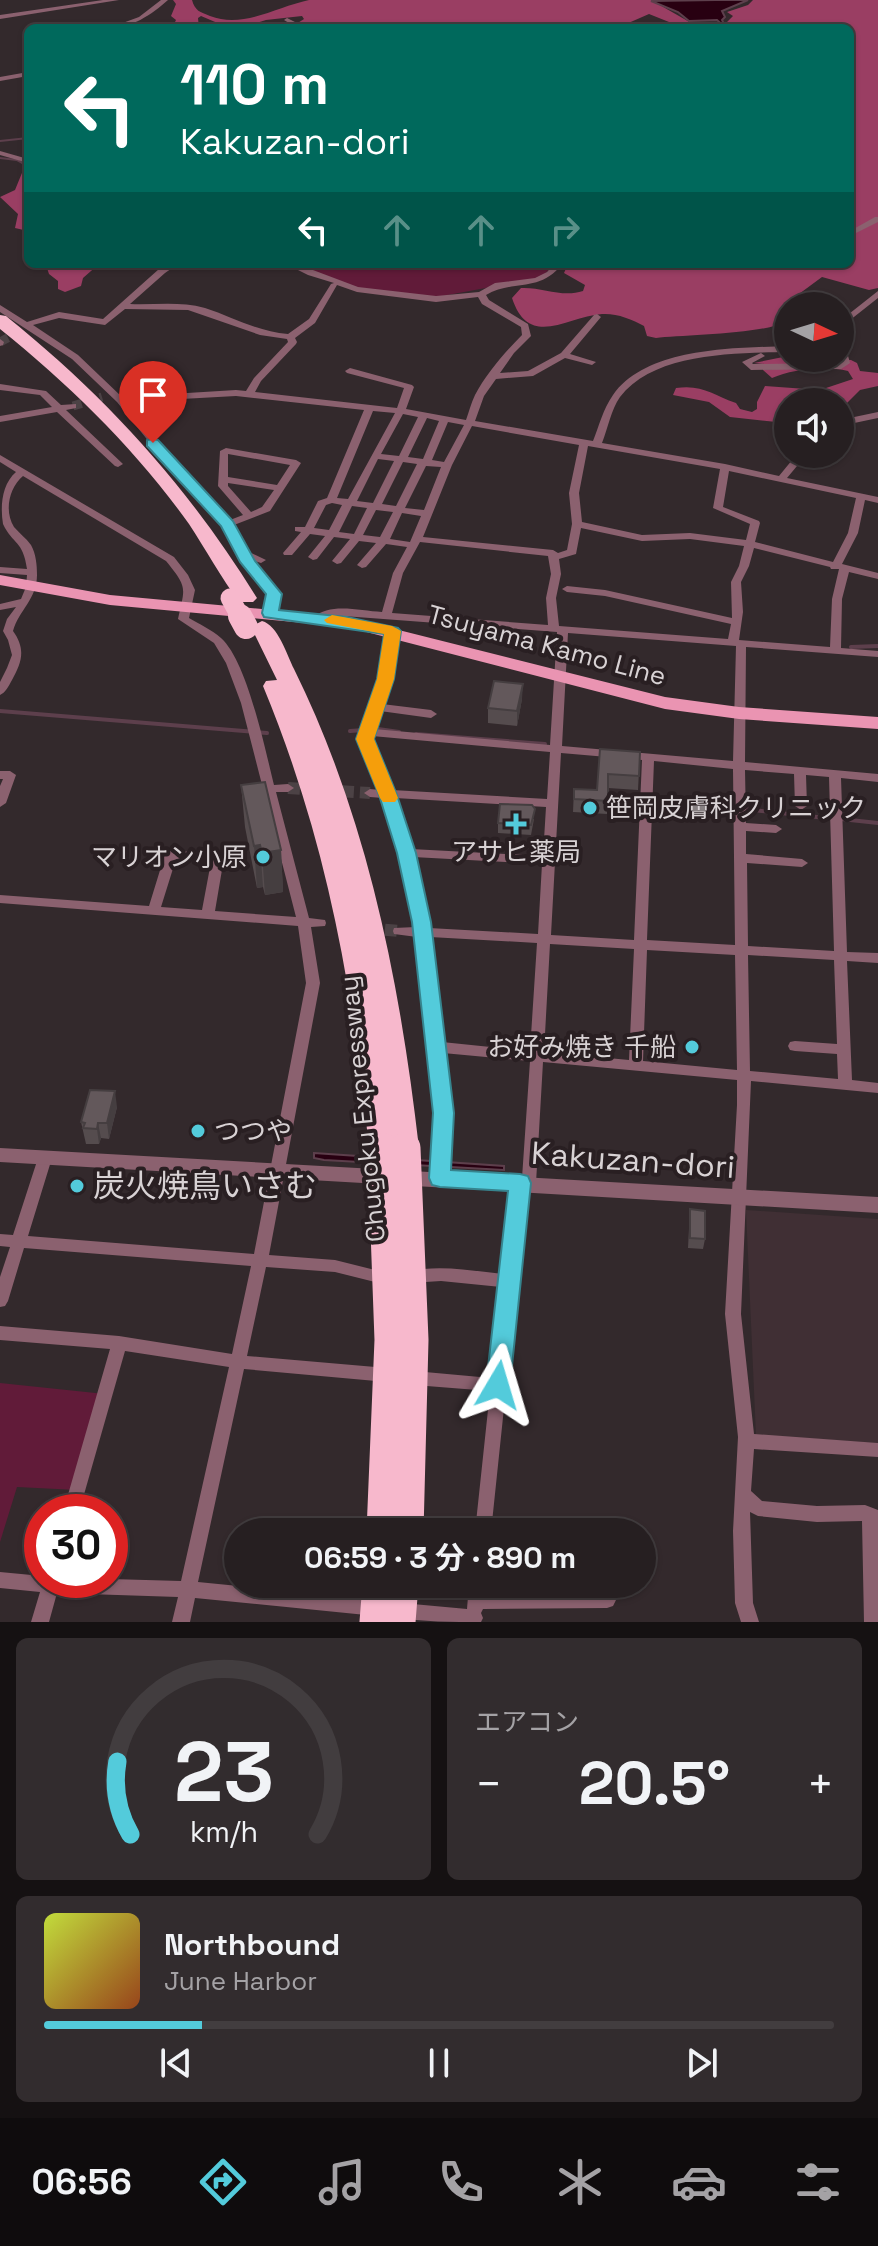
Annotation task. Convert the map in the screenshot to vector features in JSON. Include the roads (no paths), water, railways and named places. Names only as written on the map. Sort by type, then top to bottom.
[{"type":"highway","name":"Chugoku Expressway","points":[[0,320],[78,385],[134,441],[191,512],[238,598]]},
{"type":"highway","name":"Chugoku Expressway","points":[[0,333],[64,388],[120,443],[259,622],[337,863],[394,1148],[413,1269],[414,1362],[408,1518]]},
{"type":"highway","name":"Chugoku Expressway","points":[[383,1518],[391,1360],[394,1148]]},
{"type":"highway","points":[[375,1622],[377,1598]]},
{"type":"highway","points":[[400,1622],[402,1598]]},
{"type":"main road","name":"Tsuyama Kamo Line","points":[[0,583],[185,608],[259,622],[318,618],[389,623],[558,677],[629,696],[739,713],[878,723]]},
{"type":"street","points":[[0,17],[116,0]]},
{"type":"street","points":[[124,24],[141,18],[165,0]]},
{"type":"street","points":[[0,79],[24,75]]},
{"type":"street","points":[[0,153],[24,160]]},
{"type":"street","points":[[854,232],[878,219]]},
{"type":"street","points":[[28,327],[59,315],[101,323],[167,268]]},
{"type":"street","points":[[300,268],[334,286],[361,294]]},
{"type":"street","points":[[305,270],[317,272],[347,286],[412,298],[436,299],[481,294],[495,286],[544,278],[554,268]]},
{"type":"street","points":[[125,306],[188,307],[223,316],[257,333],[290,337],[312,321],[334,286]]},
{"type":"street","points":[[440,1178],[443,1113],[422,922],[388,795],[365,739],[385,679],[392,588],[479,396],[528,330],[485,302],[481,294]]},
{"type":"street","points":[[854,314],[878,294]]},
{"type":"street","points":[[0,308],[75,357],[228,524],[248,562],[274,594],[259,622]]},
{"type":"street","points":[[492,376],[530,374],[564,355],[597,317]]},
{"type":"street","points":[[249,395],[257,380],[293,342],[290,337]]},
{"type":"street","points":[[554,557],[572,552],[577,524],[574,493],[590,445],[616,397],[645,373],[693,357],[774,353]]},
{"type":"street","points":[[774,354],[746,362],[751,367],[774,367]]},
{"type":"street","points":[[564,355],[592,362]]},
{"type":"street","points":[[313,557],[333,533],[375,458],[400,411],[408,385],[387,383],[350,371]]},
{"type":"street","points":[[0,387],[43,393],[68,407],[118,464]]},
{"type":"street","points":[[111,397],[207,392],[400,411],[725,467],[878,500]]},
{"type":"street","points":[[0,419],[68,407]]},
{"type":"street","points":[[331,500],[370,407]]},
{"type":"street","points":[[854,420],[878,415]]},
{"type":"street","points":[[337,561],[357,537],[423,416]]},
{"type":"street","points":[[362,565],[384,540],[444,420]]},
{"type":"street","points":[[228,524],[249,516],[266,509],[296,463],[223,453],[223,486],[249,516]]},
{"type":"street","points":[[0,458],[170,559],[188,584],[183,619],[214,636],[232,663],[247,703],[304,922],[313,983],[260,1260],[181,1622]]},
{"type":"street","points":[[347,463],[375,458],[447,465]]},
{"type":"street","points":[[725,467],[718,508],[755,523],[751,545],[736,582],[738,612],[734,622],[739,713],[744,1077],[733,1314],[746,1441],[742,1567],[744,1603],[750,1622]]},
{"type":"street","points":[[780,480],[790,468]]},
{"type":"street","points":[[0,692],[18,655],[18,647],[8,631],[10,622],[29,587],[31,565],[27,548],[8,526],[2,508],[4,491],[23,471]]},
{"type":"street","points":[[223,479],[280,488]]},
{"type":"street","points":[[835,651],[840,568],[856,524],[856,509],[861,496]]},
{"type":"street","points":[[288,553],[322,503],[331,500],[428,514]]},
{"type":"street","points":[[577,524],[642,538],[690,536],[751,545],[878,576]]},
{"type":"street","points":[[304,530],[384,540],[547,551],[554,557],[556,579],[551,598],[558,628],[558,677],[536,1057],[484,1518]]},
{"type":"street","points":[[244,553],[261,560]]},
{"type":"street","points":[[0,570],[29,587]]},
{"type":"street","points":[[0,607],[29,587]]},
{"type":"street","points":[[567,589],[605,593],[734,622]]},
{"type":"street","points":[[389,623],[558,628],[878,654]]},
{"type":"street","points":[[377,707],[431,714]]},
{"type":"street","points":[[369,732],[878,778]]},
{"type":"street","points":[[636,1066],[648,758]]},
{"type":"street","points":[[800,771],[801,806]]},
{"type":"street","points":[[835,774],[845,1086]]},
{"type":"street","points":[[0,775],[10,775],[0,803]]},
{"type":"street","points":[[270,789],[288,788]]},
{"type":"street","points":[[370,793],[551,803]]},
{"type":"street","points":[[740,827],[776,829]]},
{"type":"street","points":[[406,853],[548,860]]},
{"type":"street","points":[[154,909],[171,854],[218,858],[208,913]]},
{"type":"street","points":[[741,858],[802,863]]},
{"type":"street","points":[[0,899],[320,923]]},
{"type":"street","points":[[399,931],[878,958]]},
{"type":"street","points":[[795,1046],[845,1050]]},
{"type":"street","points":[[438,1047],[878,1088]]},
{"type":"street","name":"Kakuzan-dori","points":[[0,1155],[878,1205]]},
{"type":"street","points":[[0,1301],[45,1158]]},
{"type":"street","points":[[0,1240],[335,1266],[380,1279],[441,1275],[510,1281]]},
{"type":"street","points":[[0,1333],[119,1343],[237,1362],[498,1385]]},
{"type":"street","points":[[76,1494],[119,1343]]},
{"type":"street","points":[[746,1441],[878,1450]]},
{"type":"street","points":[[743,1494],[758,1508],[817,1514],[865,1513],[874,1518],[873,1622]]},
{"type":"street","points":[[0,1580],[24,1581]]},
{"type":"street","points":[[128,1586],[475,1606],[607,1600]]},
{"type":"street","points":[[40,1622],[47,1598]]},
{"type":"waterway","points":[[0,141],[24,138]]},
{"type":"waterway","points":[[0,158],[24,164]]},
{"type":"waterway","points":[[851,647],[878,646]]},
{"type":"waterway","points":[[0,711],[267,733]]},
{"type":"waterway","points":[[350,731],[378,729],[399,732]]},
{"type":"waterway","points":[[416,734],[545,744]]},
{"type":"waterway","points":[[744,809],[826,818]]},
{"type":"waterway","points":[[841,819],[878,823]]},
{"type":"tunnel","points":[[0,342],[23,330]]},
{"type":"tunnel","points":[[73,406],[102,397]]},
{"type":"tunnel","points":[[288,788],[370,793]]},
{"type":"tunnel","points":[[367,928],[399,931]]},
{"type":"place","name":"笹岡皮膚科クリニック","points":[[590,808]]},
{"type":"place","name":"アサヒ薬局","points":[[516,824]]},
{"type":"place","name":"マリオン小原","points":[[263,857]]},
{"type":"place","name":"お好み焼き 千船","points":[[692,1047]]},
{"type":"place","name":"つつや","points":[[198,1131]]},
{"type":"place","name":"炭火焼鳥いさむ","points":[[77,1186]]}]
